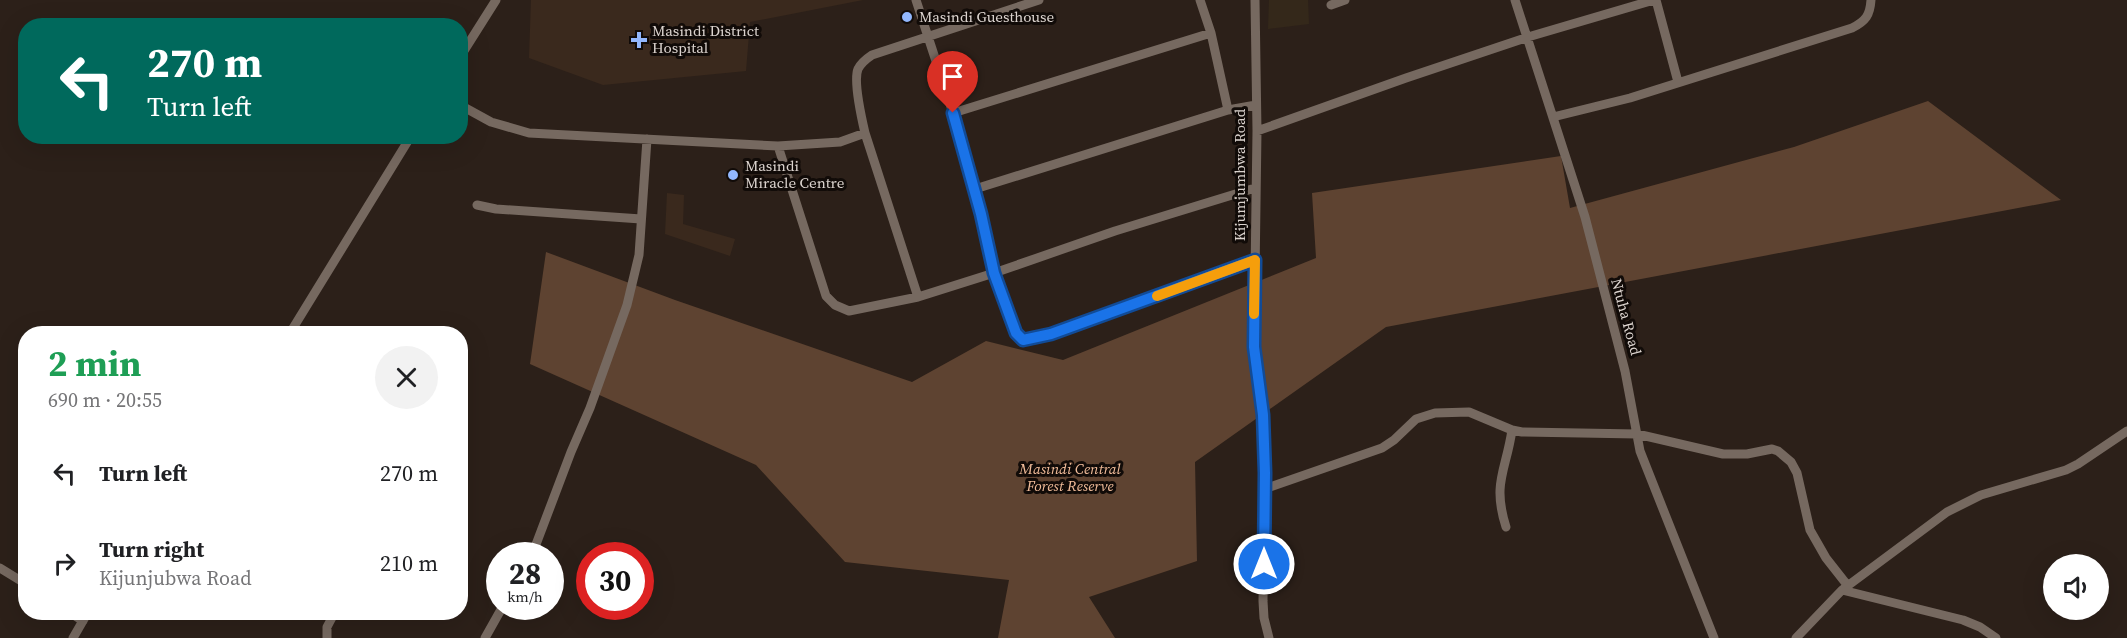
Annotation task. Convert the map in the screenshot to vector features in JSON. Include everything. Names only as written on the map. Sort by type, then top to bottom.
[{"type":"street","points":[[468,44],[496,0]]},
{"type":"street","points":[[915,0],[953,113],[975,189],[994,273],[1019,337],[1026,340],[1051,334],[1255,260]]},
{"type":"street","points":[[918,297],[865,133],[859,106],[857,72],[862,62],[872,55],[1039,0]]},
{"type":"street","points":[[1200,0],[1211,33],[1228,110]]},
{"type":"street","name":"Kijumjumbwa Road","points":[[1255,0],[1257,131],[1254,347],[1263,415],[1263,601],[1269,638]]},
{"type":"street","points":[[1331,5],[1345,0]]},
{"type":"street","name":"Ntuha Road","points":[[1515,0],[1570,169],[1598,269],[1625,371],[1643,461],[1714,638]]},
{"type":"street","points":[[1257,131],[1406,78],[1655,0],[1678,82]]},
{"type":"street","points":[[1553,117],[1630,98],[1852,28],[1866,19],[1870,11],[1871,0]]},
{"type":"street","points":[[953,113],[1211,33]]},
{"type":"street","points":[[975,189],[1228,110],[1256,105]]},
{"type":"street","points":[[468,109],[491,122],[529,134],[778,146],[840,142],[865,133]]},
{"type":"street","points":[[537,542],[590,408],[627,305],[639,255],[647,139]]},
{"type":"street","points":[[294,326],[406,144]]},
{"type":"street","points":[[778,146],[826,296],[835,305],[849,311],[918,297],[1115,231],[1255,188]]},
{"type":"street","points":[[477,205],[496,209],[641,219]]},
{"type":"street","points":[[1264,489],[1382,448],[1425,415],[1469,412],[1512,430],[1532,433],[1637,434],[1723,454],[1747,454],[1772,449],[1780,452],[1791,462],[1797,473],[1810,530],[1845,588],[1963,620],[1980,627],[1996,638]]},
{"type":"street","points":[[1506,527],[1500,508],[1499,483],[1512,430]]},
{"type":"street","points":[[1796,638],[1845,588],[1947,512],[1981,495],[2072,467],[2127,431]]},
{"type":"street","points":[[0,568],[18,579]]},
{"type":"street","points":[[327,638],[327,627],[331,620]]},
{"type":"street","points":[[485,638],[495,620]]},
{"type":"street","points":[[73,638],[82,621]]},
{"type":"shaded area","name":"Masindi District Hospital","points":[[531,0],[863,0],[750,22],[746,71],[603,85],[529,58]]},
{"type":"shaded area","points":[[1269,0],[1308,0],[1309,24],[1268,29]]},
{"type":"shaded area","points":[[667,193],[684,195],[683,224],[735,239],[730,256],[665,234]]},
{"type":"green space","name":"Masindi Central Forest Reserve","points":[[1928,101],[2061,200],[1386,327],[1195,462],[1197,561],[1089,597],[1115,638],[998,638],[1009,580],[845,562],[756,465],[530,364],[546,252],[675,300],[912,382],[986,341],[1063,360],[1316,258],[1312,193],[1561,156],[1570,208],[1794,147]]},
{"type":"slow traffic","points":[[1157,296],[1255,260],[1254,314]]},
{"type":"place","name":"Masindi Guesthouse","points":[[907,17]]},
{"type":"place","name":"Masindi District Hospital","points":[[639,40]]},
{"type":"place","name":"Masindi Miracle Centre","points":[[733,175]]},
{"type":"route","points":[[953,113],[981,214],[994,273],[1016,333],[1023,340],[1051,334],[1255,260],[1255,369],[1263,415],[1265,473],[1264,564]]}]
